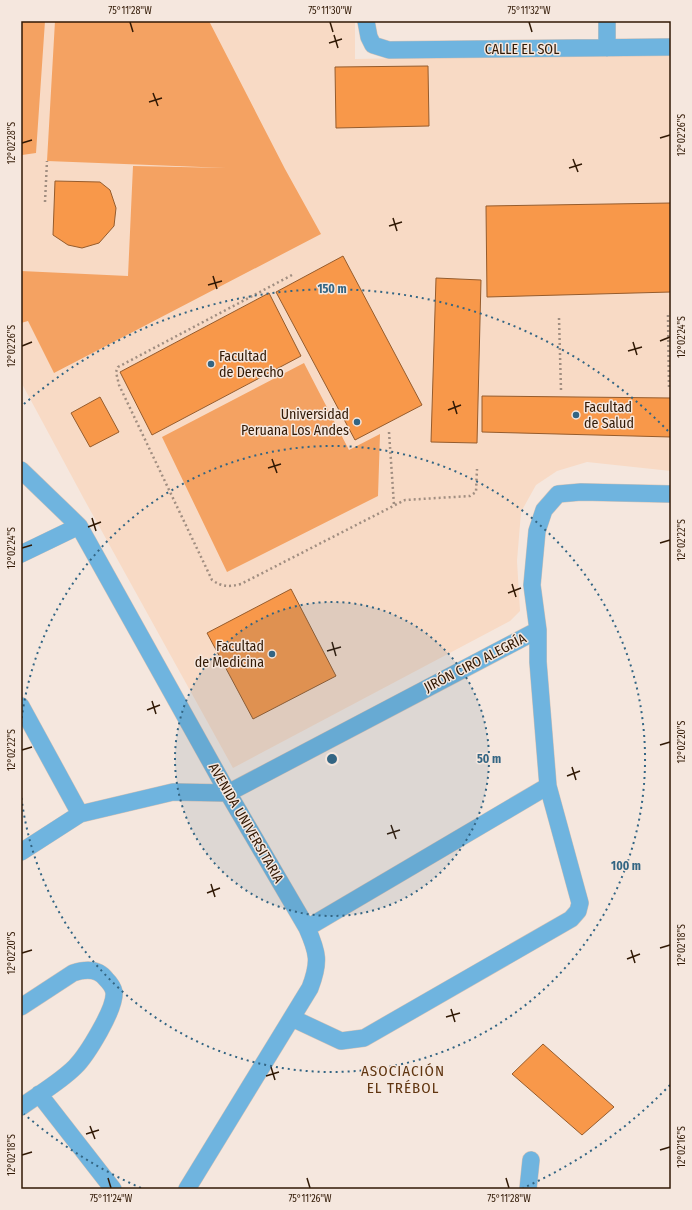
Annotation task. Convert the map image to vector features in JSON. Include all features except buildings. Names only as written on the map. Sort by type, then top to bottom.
[{"type":"street","name":"CALLE EL SOL","points":[[366,21],[369,37],[373,45],[389,50],[671,48]]},
{"type":"street","points":[[607,21],[608,48]]},
{"type":"street","name":"AVENIDA UNIVERSITARIA","points":[[21,470],[79,526],[228,793],[307,928],[316,948],[318,969],[310,988],[187,1189]]},
{"type":"street","name":"JIRÓN CIRO ALEGRÍA","points":[[228,793],[538,630],[532,585],[537,531],[544,510],[558,494],[581,492],[671,494]]},
{"type":"street","points":[[21,554],[79,526]]},
{"type":"street","points":[[292,1018],[341,1041],[364,1038],[571,919],[578,911],[580,903],[548,786],[538,662],[538,630]]},
{"type":"street","points":[[21,706],[80,814]]},
{"type":"street","points":[[307,928],[548,786]]},
{"type":"street","points":[[21,852],[80,814],[173,792],[228,793]]},
{"type":"street","points":[[21,1008],[73,972],[83,969],[94,970],[104,975],[114,992],[112,1005],[85,1055],[75,1067],[21,1107]]},
{"type":"street","points":[[39,1094],[113,1189]]},
{"type":"street","points":[[528,1189],[531,1160]]},
{"type":"path","points":[[45,202],[47,161]]},
{"type":"path","points":[[292,275],[118,367],[116,377],[119,385],[212,580],[220,586],[241,584],[394,505],[412,498],[470,496],[476,492],[477,469]]},
{"type":"path","points":[[668,315],[669,389]]},
{"type":"path","points":[[560,318],[561,390]]},
{"type":"path","points":[[389,432],[394,505]]},
{"type":"shaded area","name":"Universidad Peruana Los Andes","points":[[21,21],[355,21],[355,59],[671,53],[671,471],[587,462],[557,471],[536,485],[521,512],[517,561],[520,611],[510,621],[233,768],[21,382]]},
{"type":"shaded area","points":[[21,21],[45,21],[36,153],[22,155],[21,213]]},
{"type":"shaded area","points":[[55,21],[209,21],[285,169],[321,234],[54,373],[28,321],[21,323],[21,271],[128,276],[133,166],[227,168],[47,161]]},
{"type":"shaded area","points":[[304,363],[349,450],[380,434],[378,496],[227,572],[162,437]]},
{"type":"place","name":"Facultad de Derecho","points":[[211,364]]},
{"type":"place","name":"Facultad de Salud","points":[[576,415]]},
{"type":"place","name":"Universidad Peruana Los Andes","points":[[357,422]]},
{"type":"place","name":"Facultad de Medicina","points":[[272,654]]},
{"type":"district","name":"ASOCIACIÓN EL TRÉBOL","points":[[403,1080]]}]
